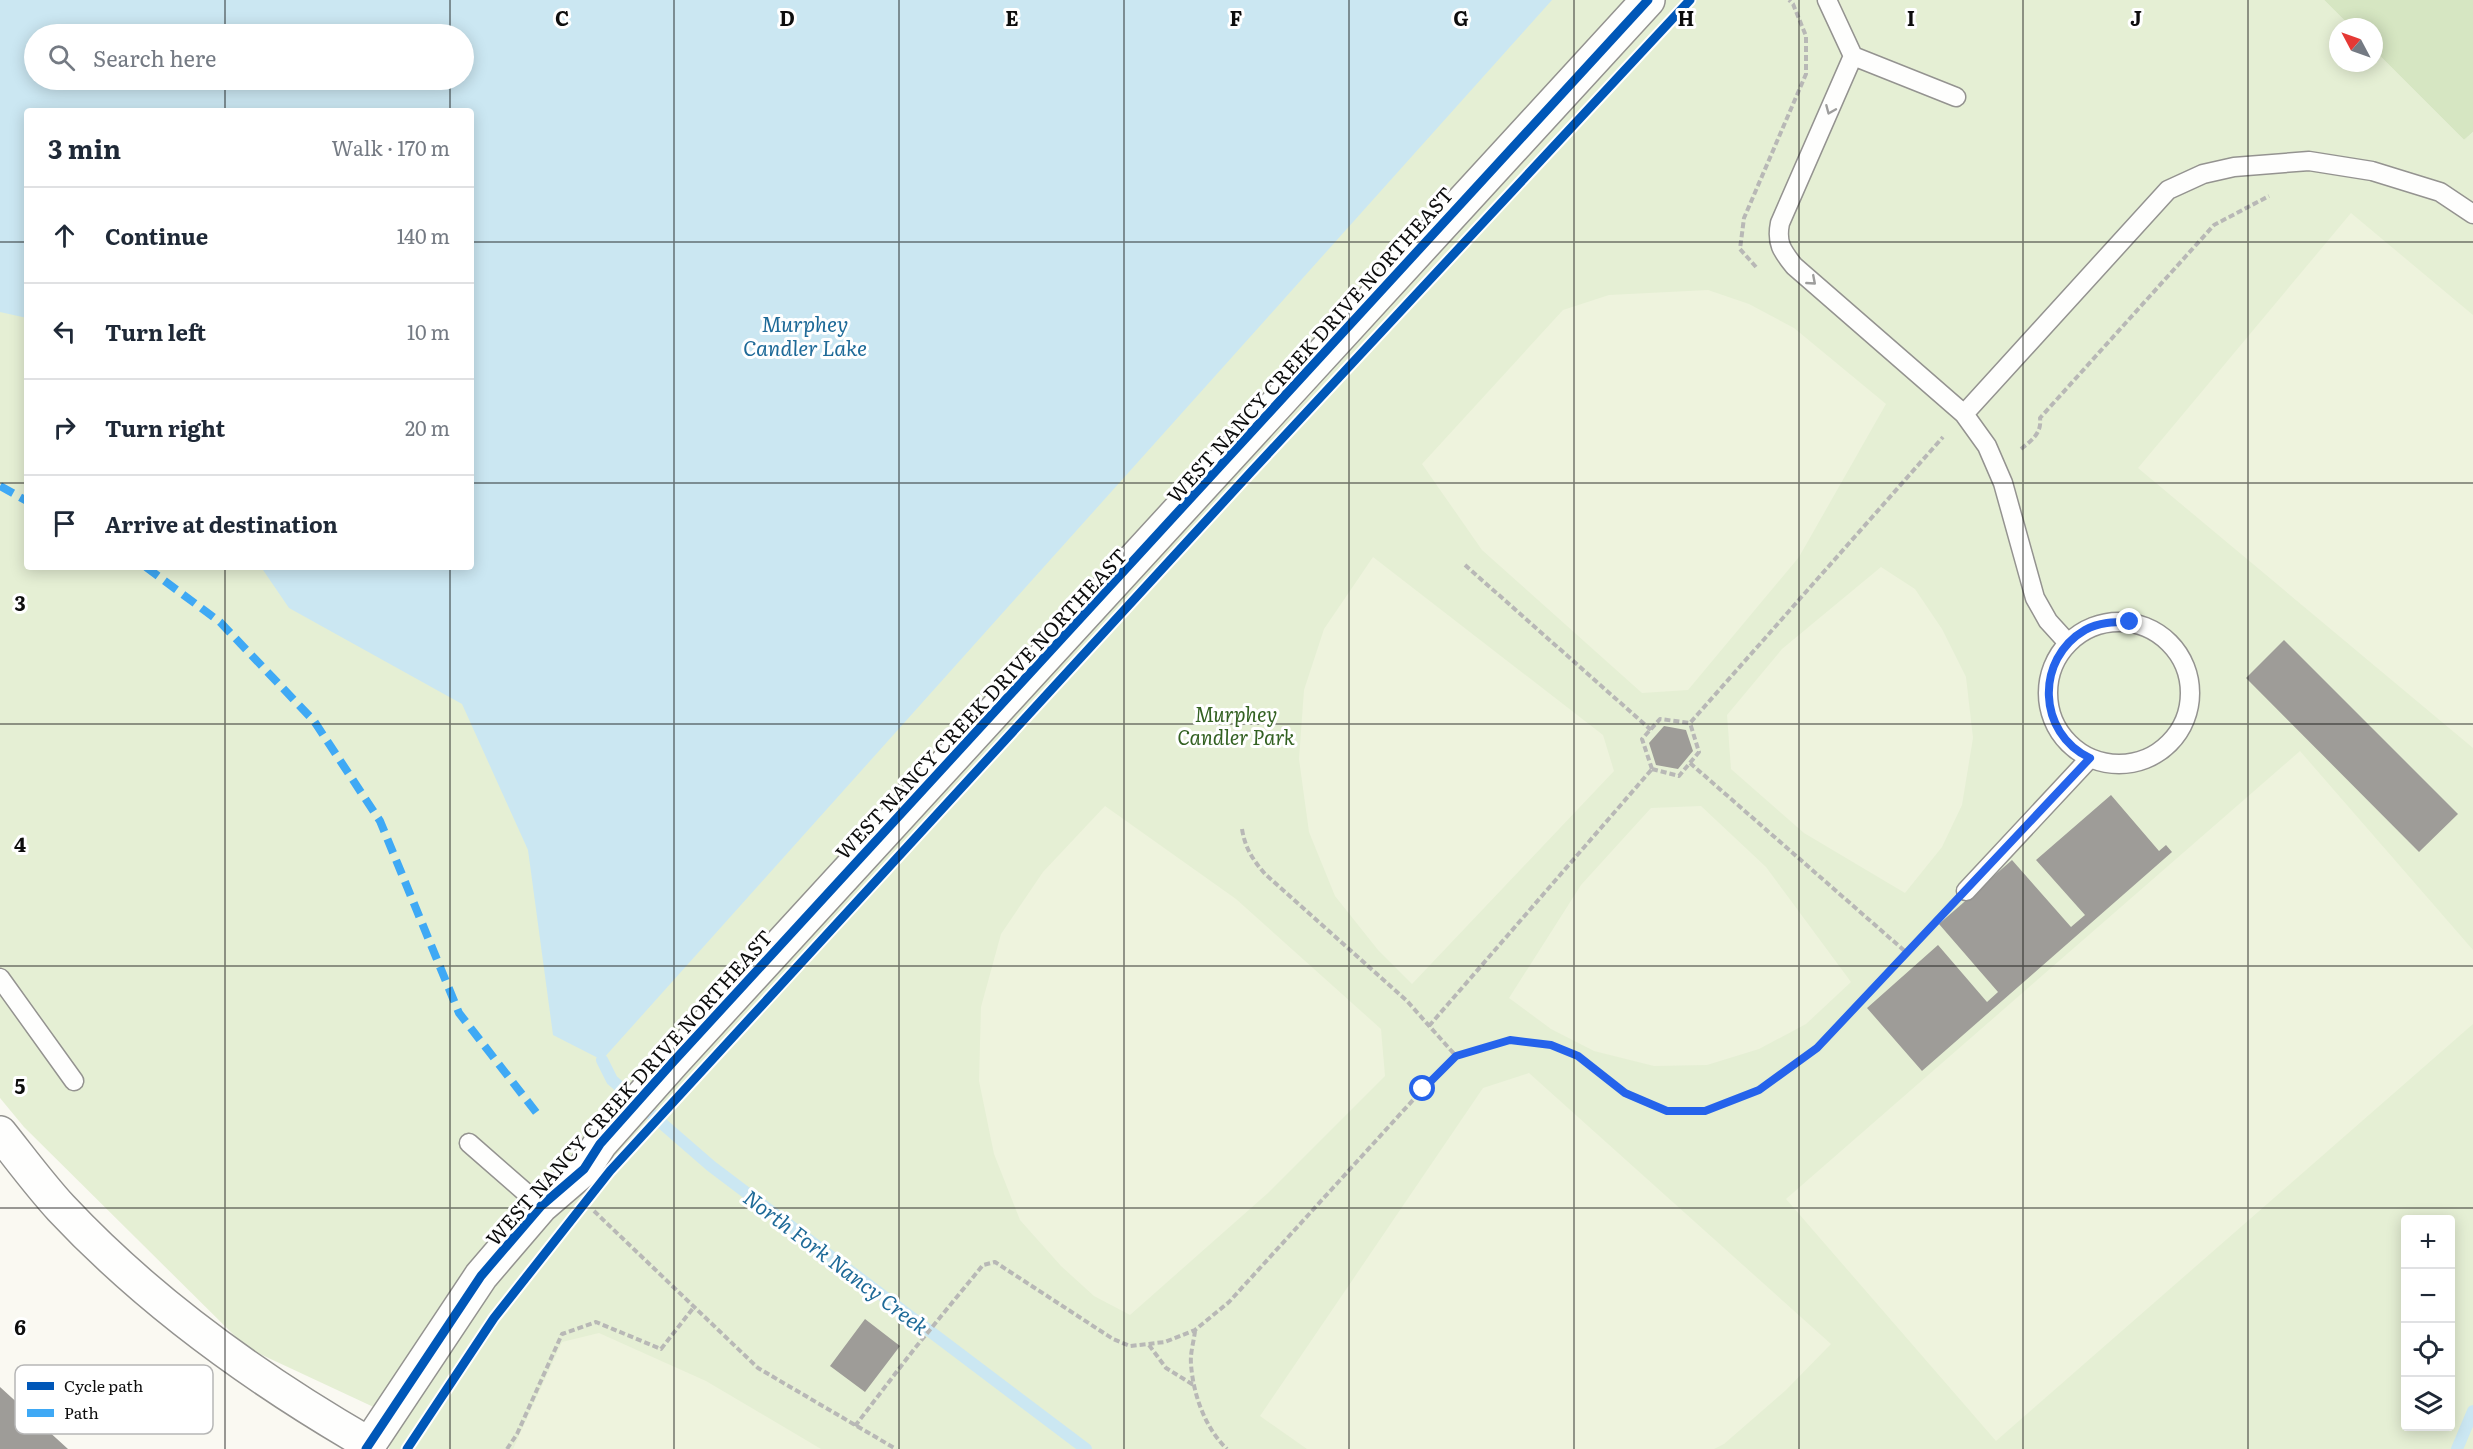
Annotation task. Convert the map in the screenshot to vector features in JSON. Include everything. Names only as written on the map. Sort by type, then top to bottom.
[{"type":"street","name":"WEST NANCY CREEK DRIVE NORTHEAST","points":[[368,1447],[481,1275],[541,1206],[584,1169],[600,1144],[673,1062],[1648,0]]},
{"type":"street","points":[[0,1133],[60,1207],[136,1281],[212,1340],[304,1406],[368,1447]]},
{"type":"lane","points":[[1827,0],[1853,56],[1956,96]]},
{"type":"lane","points":[[1853,56],[1780,223],[1778,237],[1781,250],[1794,266],[1964,414],[1987,446],[2003,483],[2035,598],[2048,621],[2067,643]]},
{"type":"lane","points":[[1964,414],[2168,190],[2203,174],[2234,167],[2309,161],[2372,171],[2440,192],[2473,214]]},
{"type":"lane","points":[[2107,622],[2130,622],[2151,628],[2170,642],[2183,660],[2190,682],[2190,705],[2182,726],[2168,745],[2148,758],[2124,765],[2099,762],[2090,758],[2077,752],[2060,734],[2050,712],[2047,688],[2053,664],[2067,643],[2085,630],[2107,622]]},
{"type":"lane","points":[[1966,891],[2090,758]]},
{"type":"lane","points":[[0,978],[74,1081]]},
{"type":"lane","points":[[469,1143],[541,1206]]},
{"type":"path","points":[[1762,271],[1740,249],[1744,218],[1806,74],[1806,36],[1793,4],[1789,0]]},
{"type":"path","points":[[2013,455],[2034,439],[2041,425],[2040,418],[2214,225],[2277,191]]},
{"type":"path","points":[[1690,723],[1945,435],[1942,429]]},
{"type":"path","points":[[1465,566],[1651,730]]},
{"type":"path","points":[[1652,769],[1642,739],[1660,719],[1690,723]]},
{"type":"path","points":[[1652,769],[1679,776],[1700,752],[1690,723]]},
{"type":"path","points":[[1690,763],[1907,953]]},
{"type":"path","points":[[1429,1026],[1652,769]]},
{"type":"path","points":[[1242,830],[1245,844],[1253,860],[1265,874],[1407,1001],[1456,1056]]},
{"type":"path","points":[[855,1426],[948,1305],[983,1265],[995,1262],[1113,1339],[1130,1346],[1166,1342],[1195,1330],[1229,1302],[1423,1089],[1456,1056],[1510,1040],[1551,1045],[1578,1056],[1625,1093],[1667,1111],[1705,1111],[1759,1090],[1817,1048],[1966,891]]},
{"type":"path","points":[[593,1210],[758,1368],[896,1449]]},
{"type":"path","points":[[507,1449],[517,1434],[562,1334],[596,1322],[661,1349],[694,1307]]},
{"type":"path","points":[[1195,1330],[1191,1363],[1200,1408],[1227,1449]]},
{"type":"path","points":[[1148,1345],[1166,1368],[1195,1386]]},
{"type":"green space","name":"Murphey Candler Park","points":[[0,0],[2324,0],[2342,18],[2329,18],[2329,72],[2383,72],[2383,59],[2464,140],[2473,132],[2473,1449],[389,1449],[395,1417],[247,1348],[24,1127],[0,1098]]},
{"type":"green space","points":[[2324,0],[2473,0],[2473,132],[2464,140],[2383,59],[2383,18],[2342,18]]},
{"type":"green space","points":[[2351,213],[2473,315],[2473,748],[2138,468]]},
{"type":"green space","points":[[1708,290],[1749,304],[1794,328],[1886,404],[1799,557],[1688,690],[1642,693],[1482,550],[1422,464],[1563,310],[1609,295]]},
{"type":"green space","points":[[1373,557],[1603,735],[1614,771],[1412,984],[1378,950],[1335,896],[1309,832],[1299,759],[1304,690],[1324,629]]},
{"type":"green space","points":[[1881,567],[1915,589],[1942,629],[1966,677],[1973,738],[1962,805],[1942,847],[1905,893],[1804,833],[1731,769],[1727,715],[1782,649]]},
{"type":"green space","points":[[2300,751],[2473,950],[2473,1024],[1996,1441],[1786,1199]]},
{"type":"green space","points":[[1105,806],[1236,899],[1381,1029],[1385,1076],[1268,1193],[1130,1315],[1094,1296],[1061,1266],[1020,1220],[994,1154],[979,1081],[981,1007],[1001,934],[1043,872]]},
{"type":"green space","points":[[1701,806],[1766,867],[1851,982],[1806,1024],[1759,1049],[1707,1065],[1654,1066],[1594,1051],[1551,1029],[1509,998],[1581,885],[1651,808]]},
{"type":"green space","points":[[1529,1073],[1831,1344],[1786,1390],[1724,1444],[1714,1449],[1307,1449],[1260,1416],[1483,1088]]},
{"type":"green space","points":[[599,1333],[706,1381],[821,1449],[513,1449],[562,1342]]},
{"type":"water","name":"Murphey Candler Lake","points":[[0,0],[1552,0],[602,1060],[553,1035],[528,850],[462,704],[289,608],[263,570],[474,570],[474,108],[24,108],[24,317],[0,312]]},
{"type":"building","points":[[2284,640],[2458,814],[2419,852],[2246,678]]},
{"type":"building","points":[[1664,726],[1686,730],[1693,751],[1678,769],[1656,765],[1649,743]]},
{"type":"building","points":[[2111,795],[2159,851],[2166,845],[2172,852],[1922,1071],[1867,1008],[1938,945],[1987,1002],[1998,992],[1939,924],[2012,860],[2071,927],[2085,915],[2036,860]]},
{"type":"building","points":[[865,1319],[900,1346],[865,1392],[830,1366]]},
{"type":"building","points":[[0,1387],[15,1401],[15,1434],[52,1434],[68,1449],[0,1449]]},
{"type":"waterway","name":"North Fork Nancy Creek","points":[[602,1060],[612,1080],[711,1166],[1086,1449]]},
{"type":"waterway","points":[[2457,1449],[2473,1411]]},
{"type":"marked path","points":[[0,486],[24,499]]},
{"type":"marked path","points":[[150,570],[220,622],[314,721],[380,821],[459,1013],[539,1116]]},
{"type":"cycle path","points":[[366,1449],[481,1276],[541,1206],[584,1169],[600,1144],[673,1062],[1648,0]]},
{"type":"cycle path","points":[[407,1449],[494,1318],[610,1171],[1250,473],[1690,0]]},
{"type":"route","points":[[1423,1089],[1456,1056],[1510,1040],[1551,1045],[1578,1056],[1625,1093],[1667,1111],[1705,1111],[1759,1090],[1817,1048],[2090,758],[2077,752],[2060,734],[2050,712],[2047,688],[2053,664],[2067,643],[2085,630],[2107,622],[2130,622]]}]
